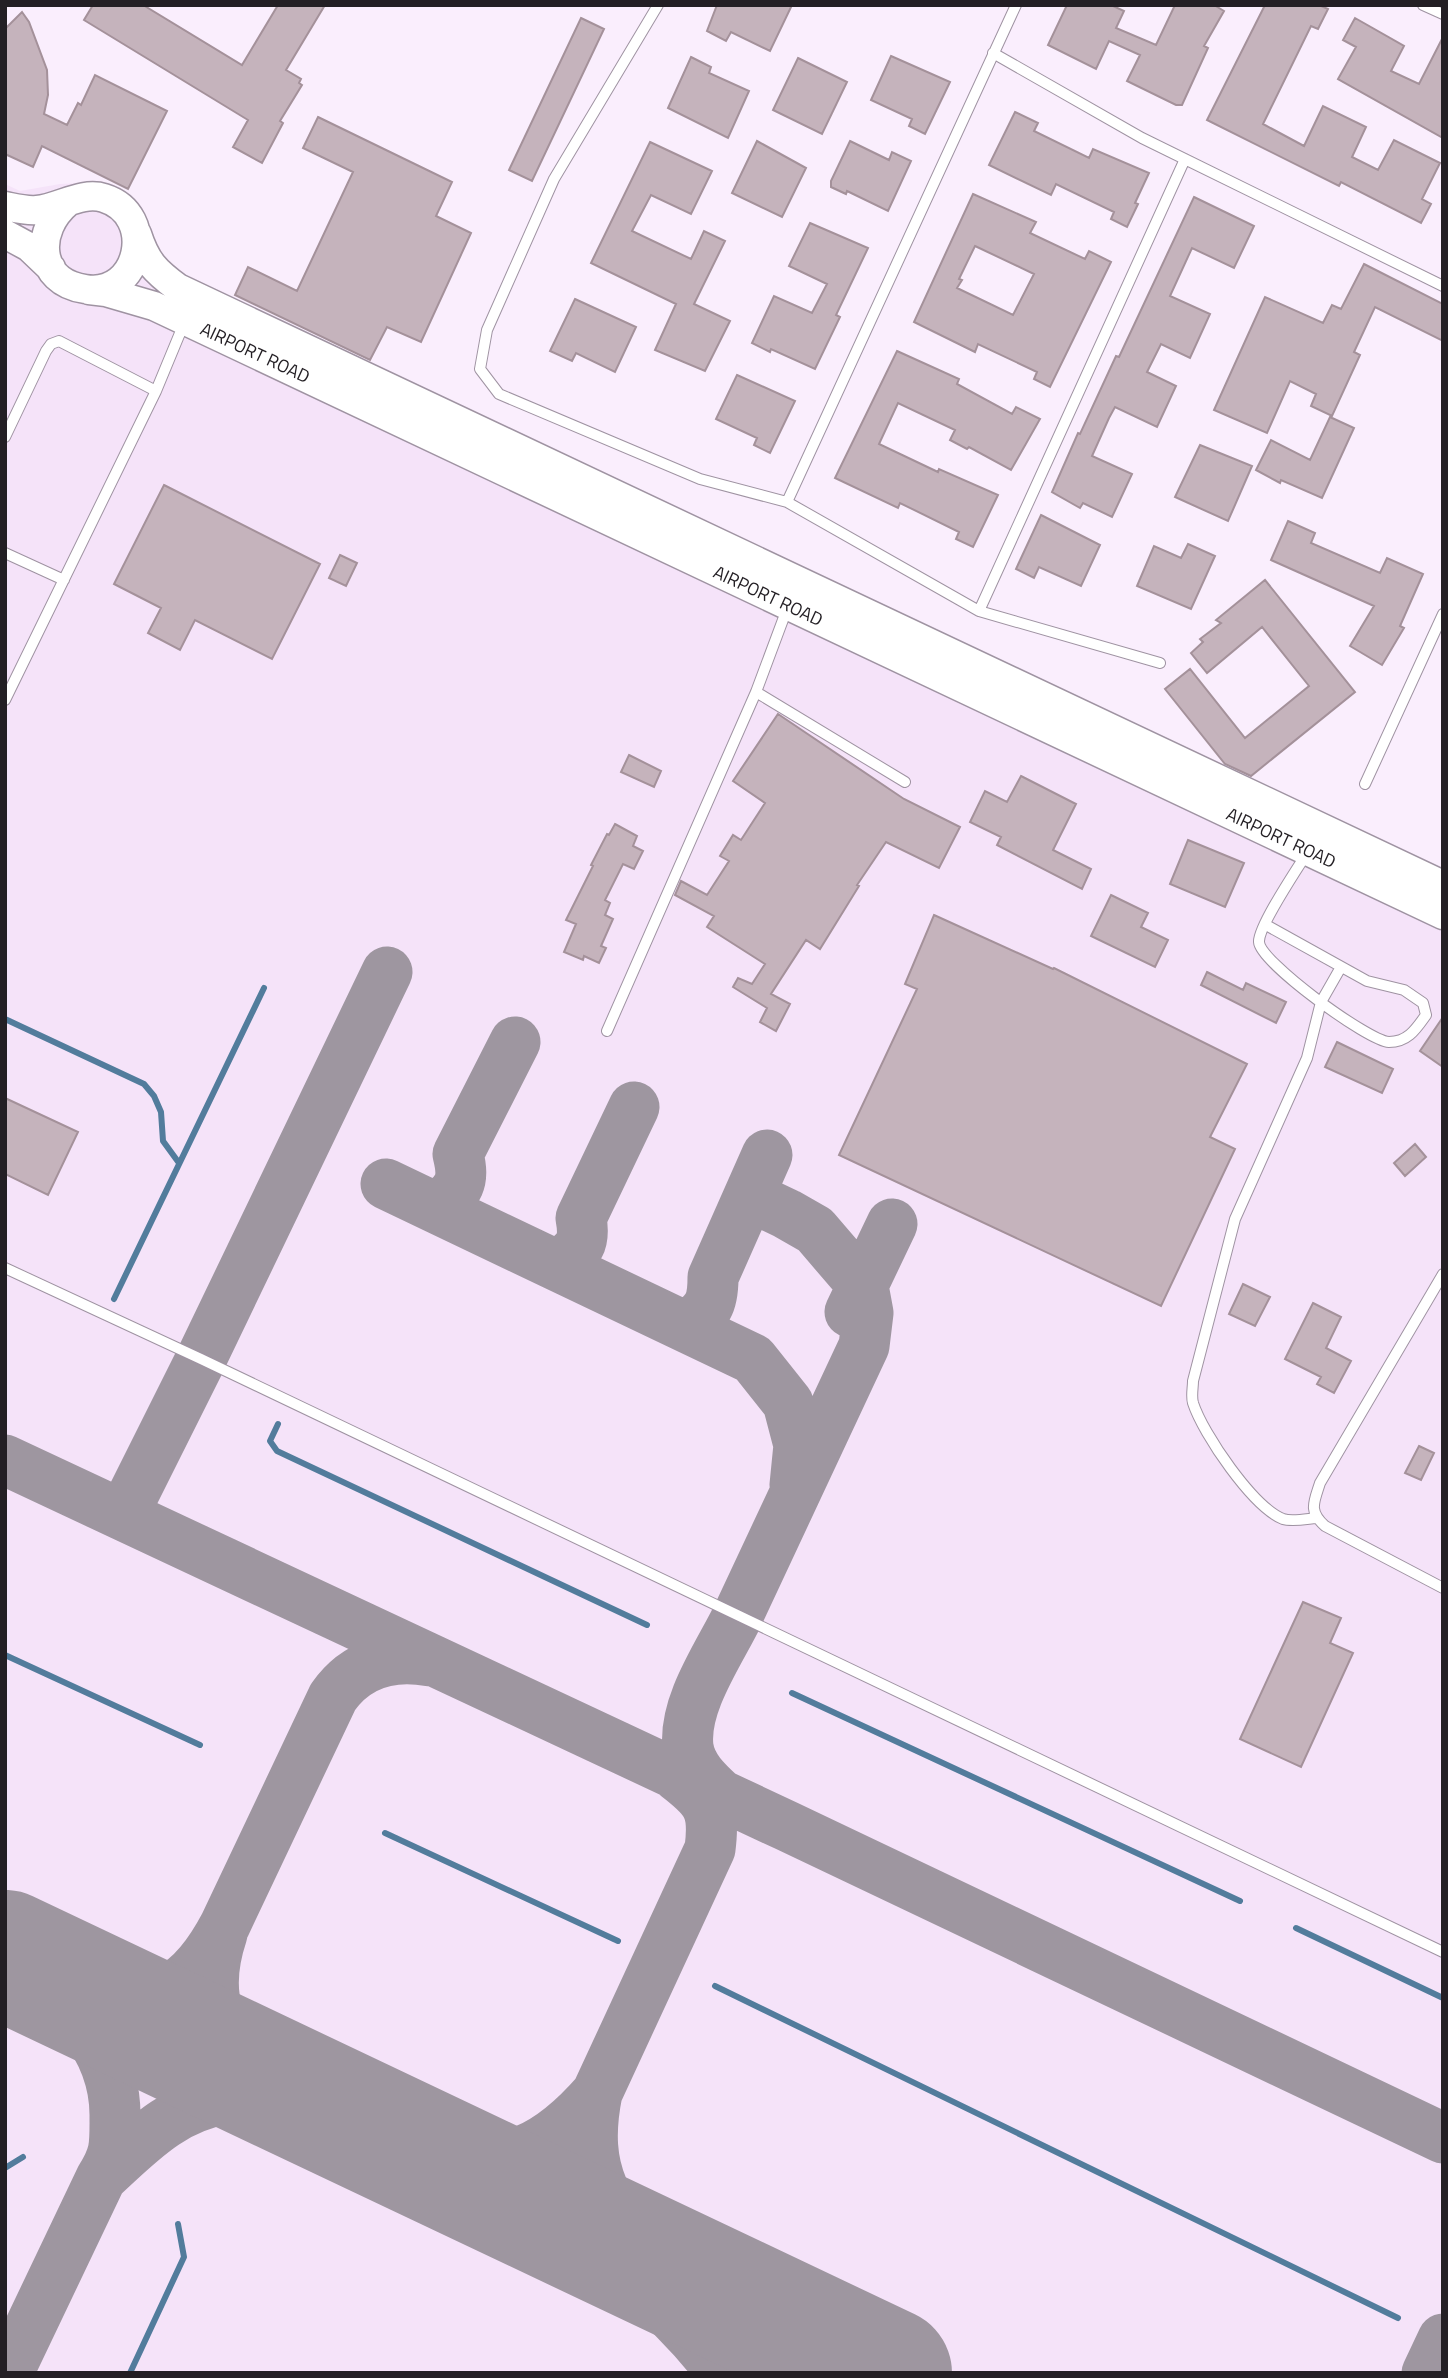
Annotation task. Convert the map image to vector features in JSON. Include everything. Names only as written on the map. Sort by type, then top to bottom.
[{"type":"main road","points":[[5,206],[37,210],[85,196],[103,197],[118,205],[130,218],[137,234],[137,251],[132,267],[121,279],[106,288],[89,290],[74,287],[11,242]]},
{"type":"main road","points":[[51,268],[45,254],[46,231],[57,211],[68,202]]},
{"type":"main road","name":"AIRPORT ROAD","points":[[137,234],[144,255],[156,272],[178,288],[1443,885]]},
{"type":"main road","name":"AIRPORT ROAD","points":[[89,290],[131,298],[185,320],[1443,915]]},
{"type":"lane","points":[[658,5],[554,179],[487,330],[480,369],[499,394],[700,479],[787,502],[979,611],[1160,663]]},
{"type":"lane","points":[[787,502],[1016,5]]},
{"type":"lane","points":[[1423,5],[1443,14]]},
{"type":"lane","points":[[993,53],[1142,138],[1443,286]]},
{"type":"lane","points":[[979,611],[1185,159]]},
{"type":"lane","points":[[5,700],[156,391],[185,320]]},
{"type":"lane","points":[[5,437],[46,351],[51,344],[59,341],[156,391]]},
{"type":"lane","points":[[5,552],[64,580]]},
{"type":"lane","points":[[607,1031],[756,692],[789,606]]},
{"type":"lane","points":[[1365,784],[1443,614]]},
{"type":"lane","points":[[756,692],[905,782]]},
{"type":"lane","points":[[1266,925],[1367,981],[1404,990],[1423,1003],[1426,1015],[1410,1037],[1389,1042],[1375,1038],[1321,1002],[1261,950],[1258,940],[1266,925],[1308,851]]},
{"type":"lane","points":[[1316,1518],[1285,1520],[1268,1510],[1248,1491],[1215,1444],[1193,1401],[1195,1371],[1235,1219],[1307,1058],[1321,1002],[1341,967]]},
{"type":"lane","points":[[5,1268],[1443,1952]]},
{"type":"lane","points":[[1443,1274],[1320,1483],[1313,1504],[1316,1518],[1325,1526],[1443,1588]]},
{"type":"shaded area","points":[[102,182],[125,193],[135,205],[160,258],[191,281],[1443,879],[1443,2373],[5,2373],[5,184],[20,191],[60,184]]},
{"type":"building","points":[[93,5],[143,5],[242,65],[278,5],[325,5],[286,70],[301,79],[299,83],[302,85],[280,121],[283,123],[262,163],[233,147],[248,120],[84,20]]},
{"type":"building","points":[[717,5],[792,5],[770,51],[731,32],[726,41],[707,31]]},
{"type":"building","points":[[1067,5],[1111,5],[1124,11],[1116,28],[1156,45],[1175,5],[1214,5],[1224,11],[1204,46],[1208,48],[1182,105],[1176,105],[1127,81],[1140,55],[1109,41],[1096,69],[1048,45]]},
{"type":"building","points":[[1265,5],[1319,5],[1328,9],[1318,29],[1311,26],[1263,124],[1304,146],[1323,106],[1366,127],[1352,157],[1378,170],[1394,140],[1440,163],[1422,199],[1431,204],[1421,223],[1341,182],[1339,186],[1207,120]]},
{"type":"building","points":[[22,12],[29,22],[47,70],[48,95],[44,114],[67,125],[78,103],[81,105],[95,75],[167,111],[128,189],[42,146],[33,167],[5,154],[5,29]]},
{"type":"building","points":[[581,18],[604,29],[532,181],[509,170]]},
{"type":"building","points":[[1355,18],[1404,46],[1391,71],[1419,84],[1443,37],[1443,138],[1338,79],[1356,47],[1343,40]]},
{"type":"building","points":[[891,56],[950,82],[925,134],[909,126],[912,119],[871,100]]},
{"type":"building","points":[[691,57],[711,67],[709,73],[749,91],[728,138],[668,108]]},
{"type":"building","points":[[798,58],[847,82],[822,134],[773,110]]},
{"type":"building","points":[[1015,112],[1038,123],[1034,131],[1089,158],[1093,149],[1149,173],[1127,227],[1111,219],[1114,212],[1056,184],[1051,195],[989,165]]},
{"type":"building","points":[[318,117],[452,182],[436,216],[471,233],[421,342],[387,327],[370,360],[235,295],[248,267],[297,291],[353,172],[303,148]]},
{"type":"building","points":[[757,141],[806,168],[782,217],[732,193]]},
{"type":"building","points":[[850,141],[889,160],[892,152],[911,161],[888,211],[847,191],[846,194],[831,187],[831,181]]},
{"type":"building","points":[[650,142],[712,171],[691,214],[651,195],[632,231],[691,259],[704,231],[725,241],[694,304],[730,321],[705,371],[655,350],[676,304],[591,263]]},
{"type":"building","points":[[973,194],[1036,222],[1030,233],[1085,259],[1089,251],[1111,262],[1050,387],[1034,379],[1037,372],[978,344],[975,352],[914,322]],"holes":[[[975,246],[1034,274],[1013,315],[957,288]]]},
{"type":"building","points":[[1194,197],[1254,226],[1234,268],[1192,248],[1170,296],[1210,314],[1190,358],[1161,344],[1147,372],[1176,386],[1157,427],[1115,407],[1109,418],[1092,456],[1132,474],[1112,517],[1083,503],[1080,508],[1052,492],[1078,433],[1080,434],[1116,356],[1119,357]]},
{"type":"building","points":[[810,223],[868,248],[836,315],[840,317],[815,369],[752,343],[774,296],[812,313],[827,284],[789,266]]},
{"type":"building","points":[[1364,264],[1443,304],[1443,341],[1375,307],[1354,352],[1360,355],[1332,416],[1311,406],[1316,394],[1290,381],[1267,433],[1214,410],[1265,297],[1323,323],[1332,305],[1341,309]]},
{"type":"building","points":[[575,299],[636,327],[615,372],[576,353],[572,361],[550,351]]},
{"type":"building","points":[[897,351],[959,379],[957,384],[1012,414],[1016,407],[1040,419],[1011,470],[969,447],[967,449],[950,440],[955,430],[898,403],[879,444],[938,472],[939,469],[998,495],[973,547],[956,539],[959,532],[900,503],[898,508],[835,478]]},
{"type":"building","points":[[737,375],[795,401],[770,453],[754,445],[757,438],[716,419]]},
{"type":"building","points":[[1330,417],[1354,428],[1322,498],[1281,480],[1280,483],[1256,470],[1271,440],[1310,460]]},
{"type":"building","points":[[1200,445],[1252,466],[1228,521],[1175,497]]},
{"type":"building","points":[[164,485],[320,564],[272,659],[195,620],[180,650],[148,633],[161,608],[114,584]]},
{"type":"building","points":[[1041,515],[1100,545],[1081,586],[1039,567],[1034,578],[1016,569]]},
{"type":"building","points":[[1288,521],[1315,533],[1311,543],[1380,573],[1387,558],[1423,574],[1400,626],[1404,628],[1382,665],[1350,646],[1374,606],[1271,560]]},
{"type":"building","points":[[1188,544],[1215,556],[1191,609],[1137,586],[1154,546],[1181,558]]},
{"type":"building","points":[[340,555],[357,563],[346,586],[329,578]]},
{"type":"building","points":[[1265,580],[1355,692],[1251,776],[1225,764],[1165,689],[1190,669],[1245,738],[1309,686],[1262,627],[1207,673],[1191,653],[1203,642],[1200,639],[1221,623],[1216,620]]},
{"type":"building","points":[[778,714],[904,799],[960,827],[939,868],[886,842],[857,885],[859,886],[820,949],[806,940],[771,994],[790,1004],[776,1031],[760,1022],[767,1008],[733,987],[738,978],[752,984],[765,964],[707,927],[714,916],[675,895],[681,881],[707,895],[729,861],[720,856],[733,835],[741,840],[765,803],[733,781]]},
{"type":"building","points":[[629,755],[661,771],[654,787],[621,772]]},
{"type":"building","points":[[1021,776],[1076,804],[1053,850],[1091,869],[1082,889],[997,845],[1001,837],[970,822],[985,791],[1007,802]]},
{"type":"building","points":[[615,824],[637,836],[633,846],[643,851],[634,869],[623,864],[605,900],[610,903],[605,915],[613,919],[601,946],[606,948],[599,963],[584,956],[583,960],[564,952],[576,924],[566,920],[593,866],[591,865]]},
{"type":"building","points":[[1188,840],[1244,863],[1225,907],[1170,884]]},
{"type":"building","points":[[1111,895],[1148,913],[1141,927],[1168,940],[1155,967],[1091,936]]},
{"type":"building","points":[[934,915],[1054,968],[1247,1064],[1210,1137],[1235,1149],[1161,1306],[839,1155],[917,989],[905,984]]},
{"type":"building","points":[[1207,972],[1243,990],[1246,983],[1286,1002],[1276,1023],[1201,985]]},
{"type":"building","points":[[1443,1017],[1443,1067],[1420,1051]]},
{"type":"building","points":[[1337,1042],[1393,1069],[1382,1093],[1325,1067]]},
{"type":"building","points":[[5,1098],[78,1132],[48,1195],[5,1174]]},
{"type":"building","points":[[1415,1144],[1426,1157],[1405,1176],[1394,1163]]},
{"type":"building","points":[[1243,1284],[1270,1297],[1255,1326],[1229,1314]]},
{"type":"building","points":[[1313,1303],[1341,1317],[1326,1348],[1351,1361],[1334,1393],[1317,1384],[1321,1377],[1285,1359]]},
{"type":"building","points":[[1419,1446],[1434,1453],[1421,1480],[1405,1473]]},
{"type":"building","points":[[1303,1602],[1341,1618],[1330,1643],[1353,1653],[1301,1767],[1240,1739]]},
{"type":"waterway","points":[[114,1299],[264,988]]},
{"type":"waterway","points":[[5,1019],[144,1084],[154,1096],[161,1112],[163,1141],[179,1163]]},
{"type":"waterway","points":[[278,1424],[270,1441],[277,1451],[647,1625]]},
{"type":"waterway","points":[[5,1655],[200,1745]]},
{"type":"waterway","points":[[792,1693],[1240,1901]]},
{"type":"waterway","points":[[385,1833],[618,1941]]},
{"type":"waterway","points":[[1296,1928],[1443,1998]]},
{"type":"waterway","points":[[715,1986],[1398,2318]]},
{"type":"waterway","points":[[5,2168],[23,2157]]},
{"type":"waterway","points":[[130,2373],[184,2257],[178,2224]]},
{"type":"taxiway","points":[[123,1515],[387,972]]},
{"type":"taxiway","points":[[437,1208],[451,1196],[458,1185],[461,1172],[458,1154],[515,1042]]},
{"type":"taxiway","points":[[558,1266],[579,1246],[582,1235],[581,1218],[634,1107]]},
{"type":"taxiway","points":[[686,1327],[708,1306],[713,1277],[767,1155]]},
{"type":"taxiway","points":[[386,1184],[753,1359],[788,1403],[799,1445],[795,1485]]},
{"type":"taxiway","points":[[724,1798],[702,1776],[690,1755],[688,1730],[691,1713],[705,1678],[739,1613],[864,1346],[868,1313],[863,1286],[815,1230],[749,1196]]},
{"type":"taxiway","points":[[850,1312],[892,1224]]},
{"type":"taxiway","points":[[5,1460],[787,1826],[1443,2138]]},
{"type":"taxiway","points":[[82,1992],[131,1998],[151,1995],[168,1989],[198,1966],[225,1925],[333,1697],[353,1676],[376,1664],[402,1659],[430,1661]]},
{"type":"taxiway","points":[[659,2265],[625,2225],[602,2188],[593,2146],[593,2121],[597,2093],[710,1849],[711,1824],[707,1807],[696,1792],[677,1776]]},
{"type":"taxiway","points":[[222,1934],[213,1978],[214,1998],[219,2016],[226,2034],[238,2050],[270,2081]]},
{"type":"taxiway","points":[[5,1956],[46,1987],[81,2023],[106,2066],[113,2091],[115,2117],[115,2142],[110,2162],[8,2373]]},
{"type":"taxiway","points":[[434,2158],[484,2160],[525,2150],[562,2128],[597,2093]]},
{"type":"taxiway","points":[[101,2178],[144,2139],[174,2117],[191,2109],[239,2098],[311,2100]]},
{"type":"taxiway","points":[[519,2198],[628,2276],[677,2321],[722,2373]]},
{"type":"taxiway","points":[[1427,2373],[1443,2339]]},
{"type":"runway","points":[[5,1955],[887,2373]]}]
